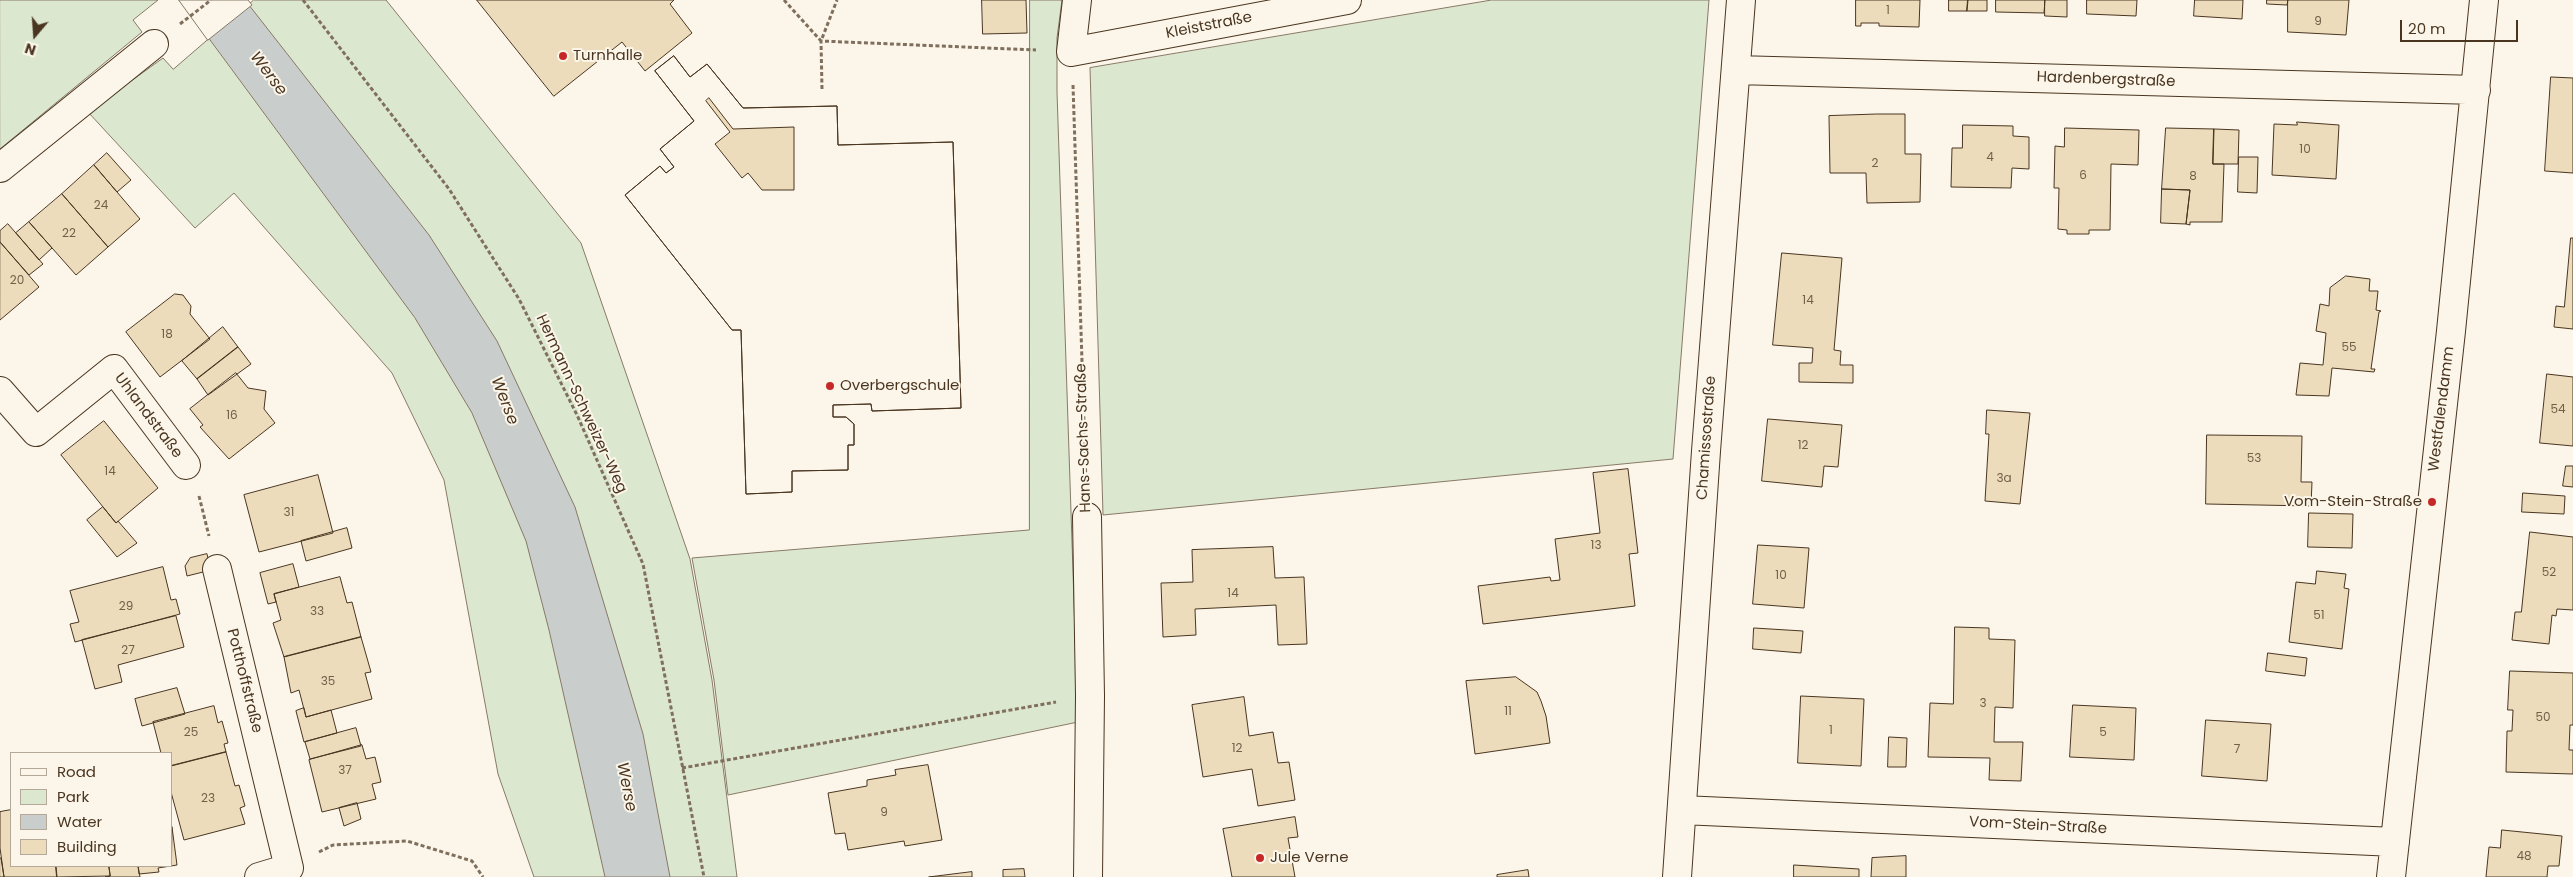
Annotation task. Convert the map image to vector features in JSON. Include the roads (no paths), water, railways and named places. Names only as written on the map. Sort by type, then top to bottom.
[{"type":"street","name":"Kleiststraße","points":[[1077,0],[1072,52],[1347,0]]},
{"type":"street","name":"Chamissostraße","points":[[1677,877],[1705,461],[1740,0]]},
{"type":"street","name":"Westfalendamm","points":[[2391,877],[2476,90],[2484,0]]},
{"type":"street","points":[[0,168],[154,44]]},
{"type":"street","name":"Hardenbergstraße","points":[[1736,70],[2476,90]]},
{"type":"street","name":"Uhlandstraße","points":[[0,391],[36,432],[114,369],[186,465]]},
{"type":"street","name":"Hans-Sachs-Straße","points":[[1087,517],[1090,696],[1088,877]]},
{"type":"street","name":"Potthoffstraße","points":[[217,569],[289,868],[259,877]]},
{"type":"street","name":"Vom-Stein-Straße","points":[[1682,810],[2395,842]]},
{"type":"water","name":"Werse","points":[[181,0],[245,0],[429,235],[497,341],[575,507],[643,734],[670,877],[605,877],[549,630],[526,541],[472,413],[415,318]]},
{"type":"place","name":"Turnhalle","points":[[563,56]]},
{"type":"place","name":"Overbergschule","points":[[830,386]]},
{"type":"place","name":"Vom-Stein-Straße","points":[[2432,502]]},
{"type":"place","name":"Jule Verne","points":[[1260,858]]}]
